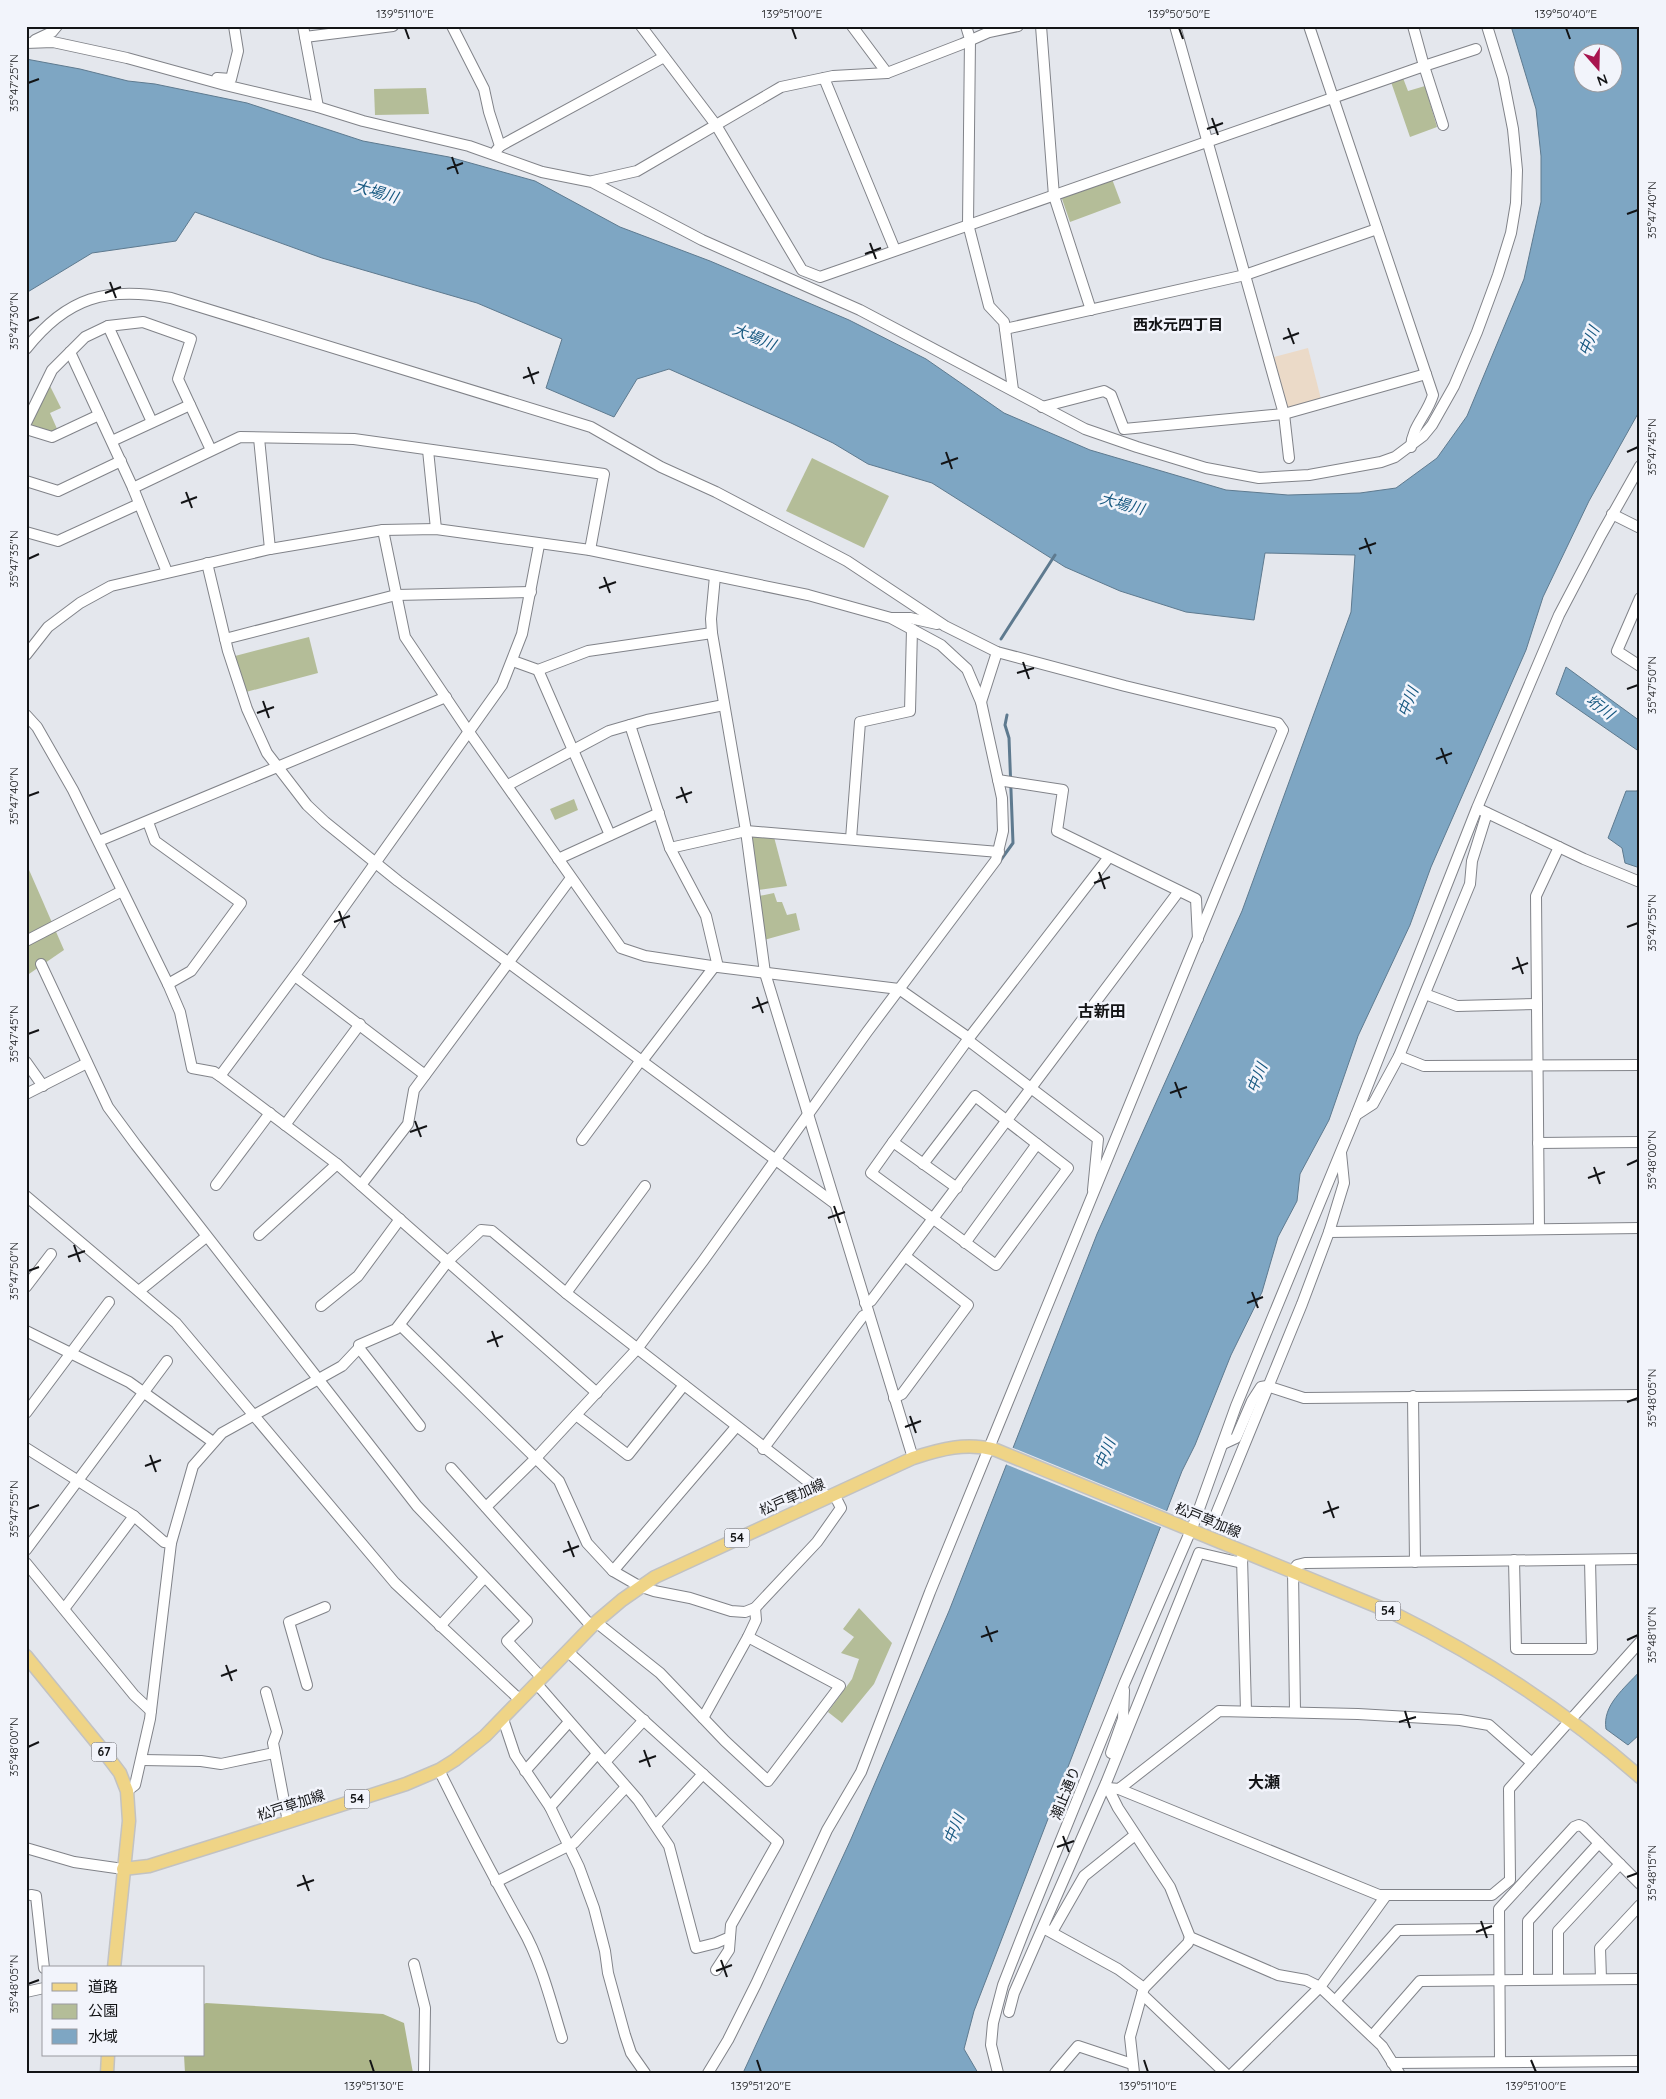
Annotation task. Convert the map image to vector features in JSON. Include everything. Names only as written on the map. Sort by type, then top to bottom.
[{"type":"main road","name":"松戸草加線","points":[[123,1869],[149,1866],[406,1784],[438,1770],[472,1748],[567,1651],[639,1586],[691,1559],[912,1458],[955,1446],[970,1445],[992,1449],[1185,1527],[1242,1556],[1293,1571],[1358,1597],[1433,1632],[1516,1682],[1571,1720],[1640,1777]]},
{"type":"main road","name":"67","points":[[26,1656],[120,1773],[127,1790],[129,1821],[123,1869]]},
{"type":"main road","name":"松戸草加線","points":[[1571,1720],[1640,1786]]},
{"type":"main road","points":[[114,1966],[123,1869]]},
{"type":"main road","points":[[107,2073],[108,2056]]},
{"type":"street","points":[[30,42],[52,32],[57,26]]},
{"type":"street","points":[[206,80],[214,77],[231,79],[238,51],[234,26]]},
{"type":"street","points":[[303,26],[318,107]]},
{"type":"street","points":[[305,37],[394,26]]},
{"type":"street","points":[[452,26],[484,89],[497,150]]},
{"type":"street","points":[[852,26],[887,73]]},
{"type":"street","points":[[966,26],[970,40],[968,224],[989,306],[1004,322],[1013,390]]},
{"type":"street","points":[[592,182],[637,171],[782,87],[824,78],[887,73],[989,32],[1018,26]]},
{"type":"street","points":[[1041,26],[1054,196],[1091,310]]},
{"type":"street","points":[[1175,26],[1284,414],[1289,458]]},
{"type":"street","points":[[1309,26],[1434,395],[1421,420],[1412,432],[1411,447]]},
{"type":"street","points":[[1413,26],[1443,125]]},
{"type":"street","points":[[30,42],[53,42],[127,58],[206,80],[318,107],[362,121],[497,150],[542,172],[592,182],[702,240],[860,310],[1042,407],[1100,435],[1206,468],[1252,477],[1309,475],[1388,460],[1411,447],[1432,425],[1467,359],[1494,284],[1513,220],[1517,170],[1516,150],[1503,78],[1487,26]]},
{"type":"street","points":[[642,27],[716,125],[802,270],[820,277],[1476,49]]},
{"type":"street","points":[[497,150],[664,57]]},
{"type":"street","points":[[824,78],[896,250]]},
{"type":"street","points":[[1005,329],[1245,275],[1377,229]]},
{"type":"street","points":[[26,349],[39,333],[56,318],[83,302],[121,292],[171,298],[592,428],[662,467],[716,492],[847,561],[945,626],[997,652],[1278,724],[1283,730],[1093,1195],[861,1772],[826,1830],[756,1984],[728,2040],[708,2073]]},
{"type":"street","points":[[26,423],[52,370],[85,337],[108,326],[143,322],[191,339],[178,379],[211,450]]},
{"type":"street","points":[[108,326],[152,422]]},
{"type":"street","points":[[70,352],[133,488],[167,572]]},
{"type":"street","points":[[1042,407],[1104,391],[1111,395],[1124,430],[1284,414],[1426,374]]},
{"type":"street","points":[[112,441],[190,405]]},
{"type":"street","points":[[26,429],[52,437],[99,415]]},
{"type":"street","points":[[133,488],[240,437],[354,439],[604,474],[590,550]]},
{"type":"street","points":[[259,438],[270,549]]},
{"type":"street","points":[[428,450],[436,529]]},
{"type":"street","points":[[26,482],[58,491],[121,461]]},
{"type":"street","name":"潮止通り","points":[[998,2073],[993,2056],[991,2033],[1003,1985],[1185,1527],[1223,1444],[1477,808],[1552,632],[1612,514],[1640,466]]},
{"type":"street","points":[[26,532],[58,541],[139,504]]},
{"type":"street","points":[[1612,514],[1640,528]]},
{"type":"street","points":[[26,655],[48,627],[91,596],[111,586],[207,562],[270,549],[383,530],[436,529],[536,542],[539,545],[590,550],[827,599],[891,618],[950,651],[967,669],[981,702],[998,780],[1004,821],[996,860],[899,989],[703,1261],[637,1349],[535,1459],[486,1507]]},
{"type":"street","points":[[383,530],[406,637],[469,732],[621,948],[645,956],[716,967],[899,989],[1098,1139],[1092,1179],[1093,1195]]},
{"type":"street","points":[[220,1076],[295,976],[502,685],[522,634],[532,592],[539,545]]},
{"type":"street","points":[[207,562],[225,639],[247,710],[276,767],[294,790],[325,822],[508,962],[834,1203]]},
{"type":"street","points":[[715,576],[711,619],[712,633],[746,832],[765,973],[912,1458]]},
{"type":"street","points":[[225,639],[396,595],[532,592]]},
{"type":"street","points":[[1640,598],[1617,651],[1640,666]]},
{"type":"street","points":[[891,618],[910,618],[945,626]]},
{"type":"street","points":[[850,839],[860,722],[910,711],[912,629]]},
{"type":"street","points":[[513,661],[538,670],[588,651],[712,633]]},
{"type":"street","points":[[981,702],[997,652]]},
{"type":"street","points":[[538,670],[610,835]]},
{"type":"street","points":[[99,841],[446,697]]},
{"type":"street","points":[[508,786],[608,731],[630,724],[724,705]]},
{"type":"street","points":[[26,715],[37,727],[55,758],[99,841],[168,984],[180,1012],[192,1068],[214,1072],[337,1164],[597,1393]]},
{"type":"street","points":[[582,1140],[716,967],[706,916],[670,848],[630,724]]},
{"type":"street","points":[[998,780],[1063,790],[1057,831],[1196,899],[1198,940]]},
{"type":"street","points":[[1477,808],[1559,847],[1640,882]]},
{"type":"street","points":[[1356,1115],[1373,1104],[1399,1056],[1470,884],[1472,861],[1487,813]]},
{"type":"street","points":[[558,859],[659,814]]},
{"type":"street","points":[[148,822],[155,841],[241,903],[191,971],[168,984]]},
{"type":"street","points":[[670,848],[746,832],[999,852]]},
{"type":"street","points":[[1539,1229],[1536,896],[1559,847]]},
{"type":"street","points":[[923,1164],[975,1096],[1068,1168],[996,1265],[870,1173],[1109,857]]},
{"type":"street","points":[[361,1185],[408,1124],[414,1090],[571,878]]},
{"type":"street","points":[[26,941],[122,891]]},
{"type":"street","points":[[865,1303],[871,1301],[1179,891]]},
{"type":"street","points":[[42,964],[108,1108],[317,1381],[417,1506],[527,1621],[507,1641],[539,1680],[569,1722],[626,1787],[669,1846],[696,1948],[730,1937]]},
{"type":"street","points":[[295,976],[425,1075]]},
{"type":"street","points":[[1425,994],[1457,1006],[1537,1004]]},
{"type":"street","points":[[285,1125],[360,1024]]},
{"type":"street","points":[[1399,1056],[1424,1066],[1640,1065]]},
{"type":"street","points":[[26,1062],[43,1086]]},
{"type":"street","points":[[26,1094],[87,1063]]},
{"type":"street","points":[[216,1185],[270,1113]]},
{"type":"street","points":[[894,1142],[957,1188]]},
{"type":"street","points":[[1538,1144],[1640,1142]]},
{"type":"street","points":[[965,1242],[1037,1144]]},
{"type":"street","points":[[1214,1519],[1302,1304],[1329,1232],[1344,1183],[1341,1152]]},
{"type":"street","points":[[259,1234],[337,1164]]},
{"type":"street","points":[[566,1293],[645,1186]]},
{"type":"street","points":[[26,1196],[176,1322],[395,1583],[520,1700]]},
{"type":"street","points":[[321,1306],[358,1276],[400,1218]]},
{"type":"street","points":[[1329,1232],[1640,1228]]},
{"type":"street","points":[[127,1790],[135,1785],[152,1711],[171,1543],[192,1470],[222,1433],[342,1366],[359,1348],[359,1345],[400,1325],[448,1261],[477,1232],[486,1229],[492,1231],[566,1293],[764,1449],[831,1496],[841,1508],[817,1542],[755,1608],[744,1612],[731,1611],[690,1598],[639,1586],[613,1571],[587,1543],[559,1481],[400,1325]]},
{"type":"street","points":[[139,1291],[206,1237]]},
{"type":"street","points":[[26,1287],[51,1254]]},
{"type":"street","points":[[894,1398],[902,1394],[968,1305],[905,1256]]},
{"type":"street","points":[[26,1413],[109,1302]]},
{"type":"street","points":[[764,1449],[863,1316],[868,1314]]},
{"type":"street","points":[[26,1331],[129,1382],[213,1442]]},
{"type":"street","points":[[359,1348],[420,1426]]},
{"type":"street","points":[[26,1550],[166,1361]]},
{"type":"street","points":[[576,1415],[628,1456],[684,1385]]},
{"type":"street","points":[[1223,1444],[1236,1438],[1252,1401],[1261,1387],[1267,1386],[1304,1398],[1640,1395]]},
{"type":"street","points":[[1413,1396],[1415,1562]]},
{"type":"street","points":[[613,1571],[736,1427]]},
{"type":"street","points":[[26,1448],[134,1516],[164,1542],[171,1543]]},
{"type":"street","points":[[451,1468],[594,1625],[660,1673],[768,1781],[840,1686],[748,1637]]},
{"type":"street","points":[[64,1609],[134,1516]]},
{"type":"street","points":[[1009,2012],[1014,1993],[1047,1931],[1199,1553],[1242,1556],[1246,1711]]},
{"type":"street","points":[[1295,1712],[1293,1571],[1297,1565],[1305,1563],[1640,1559]]},
{"type":"street","points":[[1514,1560],[1516,1649],[1592,1649],[1590,1560]]},
{"type":"street","points":[[26,1563],[134,1696],[152,1711]]},
{"type":"street","points":[[440,1626],[484,1578]]},
{"type":"street","points":[[307,1685],[289,1622],[325,1607]]},
{"type":"street","points":[[703,1718],[748,1637],[756,1620],[755,1608]]},
{"type":"street","points":[[1107,1785],[1385,1897],[1492,1896],[1510,1880],[1509,1789],[1640,1642]]},
{"type":"street","points":[[567,1651],[778,1842],[732,1925],[729,1950],[716,1970]]},
{"type":"street","points":[[1055,2073],[1078,2046],[1133,2068],[1130,2037],[1143,1991],[1167,1968],[1188,1943],[1190,1937],[1170,1887],[1135,1835],[1107,1785],[1104,1775],[1123,1719],[1125,1682]]},
{"type":"street","points":[[266,1692],[278,1732],[273,1743],[274,1753],[288,1822]]},
{"type":"street","points":[[1119,1789],[1219,1711],[1295,1712],[1460,1720],[1489,1725],[1532,1763]]},
{"type":"street","points":[[502,1719],[515,1755],[550,1807],[570,1845],[594,1908],[605,1951],[608,1973],[628,2044],[633,2057],[645,2073]]},
{"type":"street","points":[[605,1762],[644,1720]]},
{"type":"street","points":[[525,1771],[569,1722]]},
{"type":"street","points":[[142,1760],[202,1761],[221,1764],[274,1753]]},
{"type":"street","points":[[550,1807],[597,1754]]},
{"type":"street","points":[[438,1770],[496,1882],[522,1927],[562,2038]]},
{"type":"street","points":[[656,1826],[703,1774]]},
{"type":"street","points":[[496,1882],[570,1845],[626,1787]]},
{"type":"street","points":[[1500,2062],[1499,1909],[1574,1827],[1583,1827],[1640,1884]]},
{"type":"street","points":[[1047,1931],[1084,1876],[1135,1835]]},
{"type":"street","points":[[1528,1979],[1528,1921],[1599,1843]]},
{"type":"street","points":[[26,1848],[74,1862],[123,1869]]},
{"type":"street","points":[[1558,1979],[1558,1931],[1620,1864]]},
{"type":"street","points":[[31,1895],[36,1896],[44,1966]]},
{"type":"street","points":[[1233,2073],[1320,1986],[1385,1897]]},
{"type":"street","points":[[1600,1979],[1600,1948],[1640,1905]]},
{"type":"street","points":[[1335,2001],[1398,1930],[1499,1929]]},
{"type":"street","points":[[1047,1931],[1118,1969],[1143,1991],[1225,2073]]},
{"type":"street","points":[[1190,1937],[1278,1975],[1306,1980],[1320,1986],[1382,2046],[1399,2073]]},
{"type":"street","points":[[414,1964],[425,2008],[424,2073]]},
{"type":"street","points":[[1372,2036],[1420,1981],[1640,1979]]},
{"type":"street","points":[[26,1992],[42,1988]]},
{"type":"street","points":[[1392,2063],[1640,2061]]},
{"type":"shaded area","points":[[1308,348],[1321,399],[1288,409],[1274,357]]},
{"type":"green space","points":[[1403,78],[1408,91],[1425,86],[1437,127],[1410,137],[1391,82]]},
{"type":"green space","points":[[426,88],[429,114],[375,115],[374,89]]},
{"type":"green space","points":[[1112,179],[1121,203],[1070,222],[1061,196]]},
{"type":"green space","points":[[49,384],[61,408],[50,413],[58,431],[53,433],[33,427],[31,422]]},
{"type":"green space","points":[[812,458],[889,496],[864,548],[786,511]]},
{"type":"green space","points":[[309,637],[318,673],[246,692],[235,656]]},
{"type":"green space","points":[[574,799],[578,810],[555,820],[550,809]]},
{"type":"green space","points":[[753,835],[774,837],[787,886],[758,890],[751,838]]},
{"type":"green space","points":[[26,863],[64,950],[26,976]]},
{"type":"green space","points":[[774,893],[777,902],[782,902],[787,915],[796,913],[800,930],[764,940],[759,896]]},
{"type":"green space","points":[[859,1608],[892,1643],[874,1684],[842,1723],[828,1712],[852,1679],[859,1659],[841,1653],[854,1637],[843,1629]]},
{"type":"green space","points":[[205,2004],[383,2014],[404,2023],[413,2073],[185,2073],[184,2056],[205,2056]]},
{"type":"water","points":[[1511,26],[1640,26],[1640,410],[1589,501],[1543,597],[1526,650],[1431,867],[1410,925],[1358,1036],[1329,1120],[1300,1174],[1297,1201],[1278,1237],[1262,1292],[1231,1355],[1195,1445],[1182,1471],[974,2011],[964,2049],[978,2073],[743,2073],[851,1839],[949,1611],[1097,1234],[1242,911],[1351,612],[1355,555],[1265,553],[1254,620],[1186,612],[1120,591],[1065,567],[932,483],[868,464],[833,443],[669,369],[637,379],[614,417],[546,388],[562,339],[477,303],[322,258],[195,212],[176,241],[92,253],[26,293],[26,59],[80,69],[128,81],[155,84],[247,103],[363,141],[449,157],[535,181],[620,227],[710,261],[849,320],[926,359],[1004,413],[1090,450],[1226,490],[1288,495],[1360,493],[1396,488],[1437,458],[1467,416],[1524,279],[1541,202],[1541,156],[1536,109]]},
{"type":"water","name":"垳川","points":[[1566,667],[1640,721],[1640,752],[1556,694]]},
{"type":"water","points":[[1640,785],[1640,868],[1625,863],[1622,848],[1608,838],[1626,791],[1637,791]]},
{"type":"water","points":[[1640,1671],[1640,1734],[1628,1745],[1606,1729],[1606,1720],[1616,1697]]},
{"type":"pier","points":[[1011,1447],[1169,1512],[1163,1528],[1005,1464]]},
{"type":"waterway","points":[[1001,639],[1055,555]]},
{"type":"waterway","points":[[1000,861],[1013,843],[1009,738],[1005,725],[1007,715]]},
{"type":"district","name":"西水元四丁目","points":[[1178,325]]},
{"type":"district","name":"古新田","points":[[1102,1011]]},
{"type":"district","name":"大瀬","points":[[1264,1782]]},
{"type":"water label","name":"大場川","points":[[376,192]]},
{"type":"water label","name":"大場川","points":[[754,337]]},
{"type":"water label","name":"中川","points":[[1589,341]]},
{"type":"water label","name":"大場川","points":[[1122,504]]},
{"type":"water label","name":"中川","points":[[1408,702]]},
{"type":"water label","name":"中川","points":[[1257,1078]]},
{"type":"water label","name":"中川","points":[[1105,1454]]},
{"type":"water label","name":"中川","points":[[954,1829]]}]
